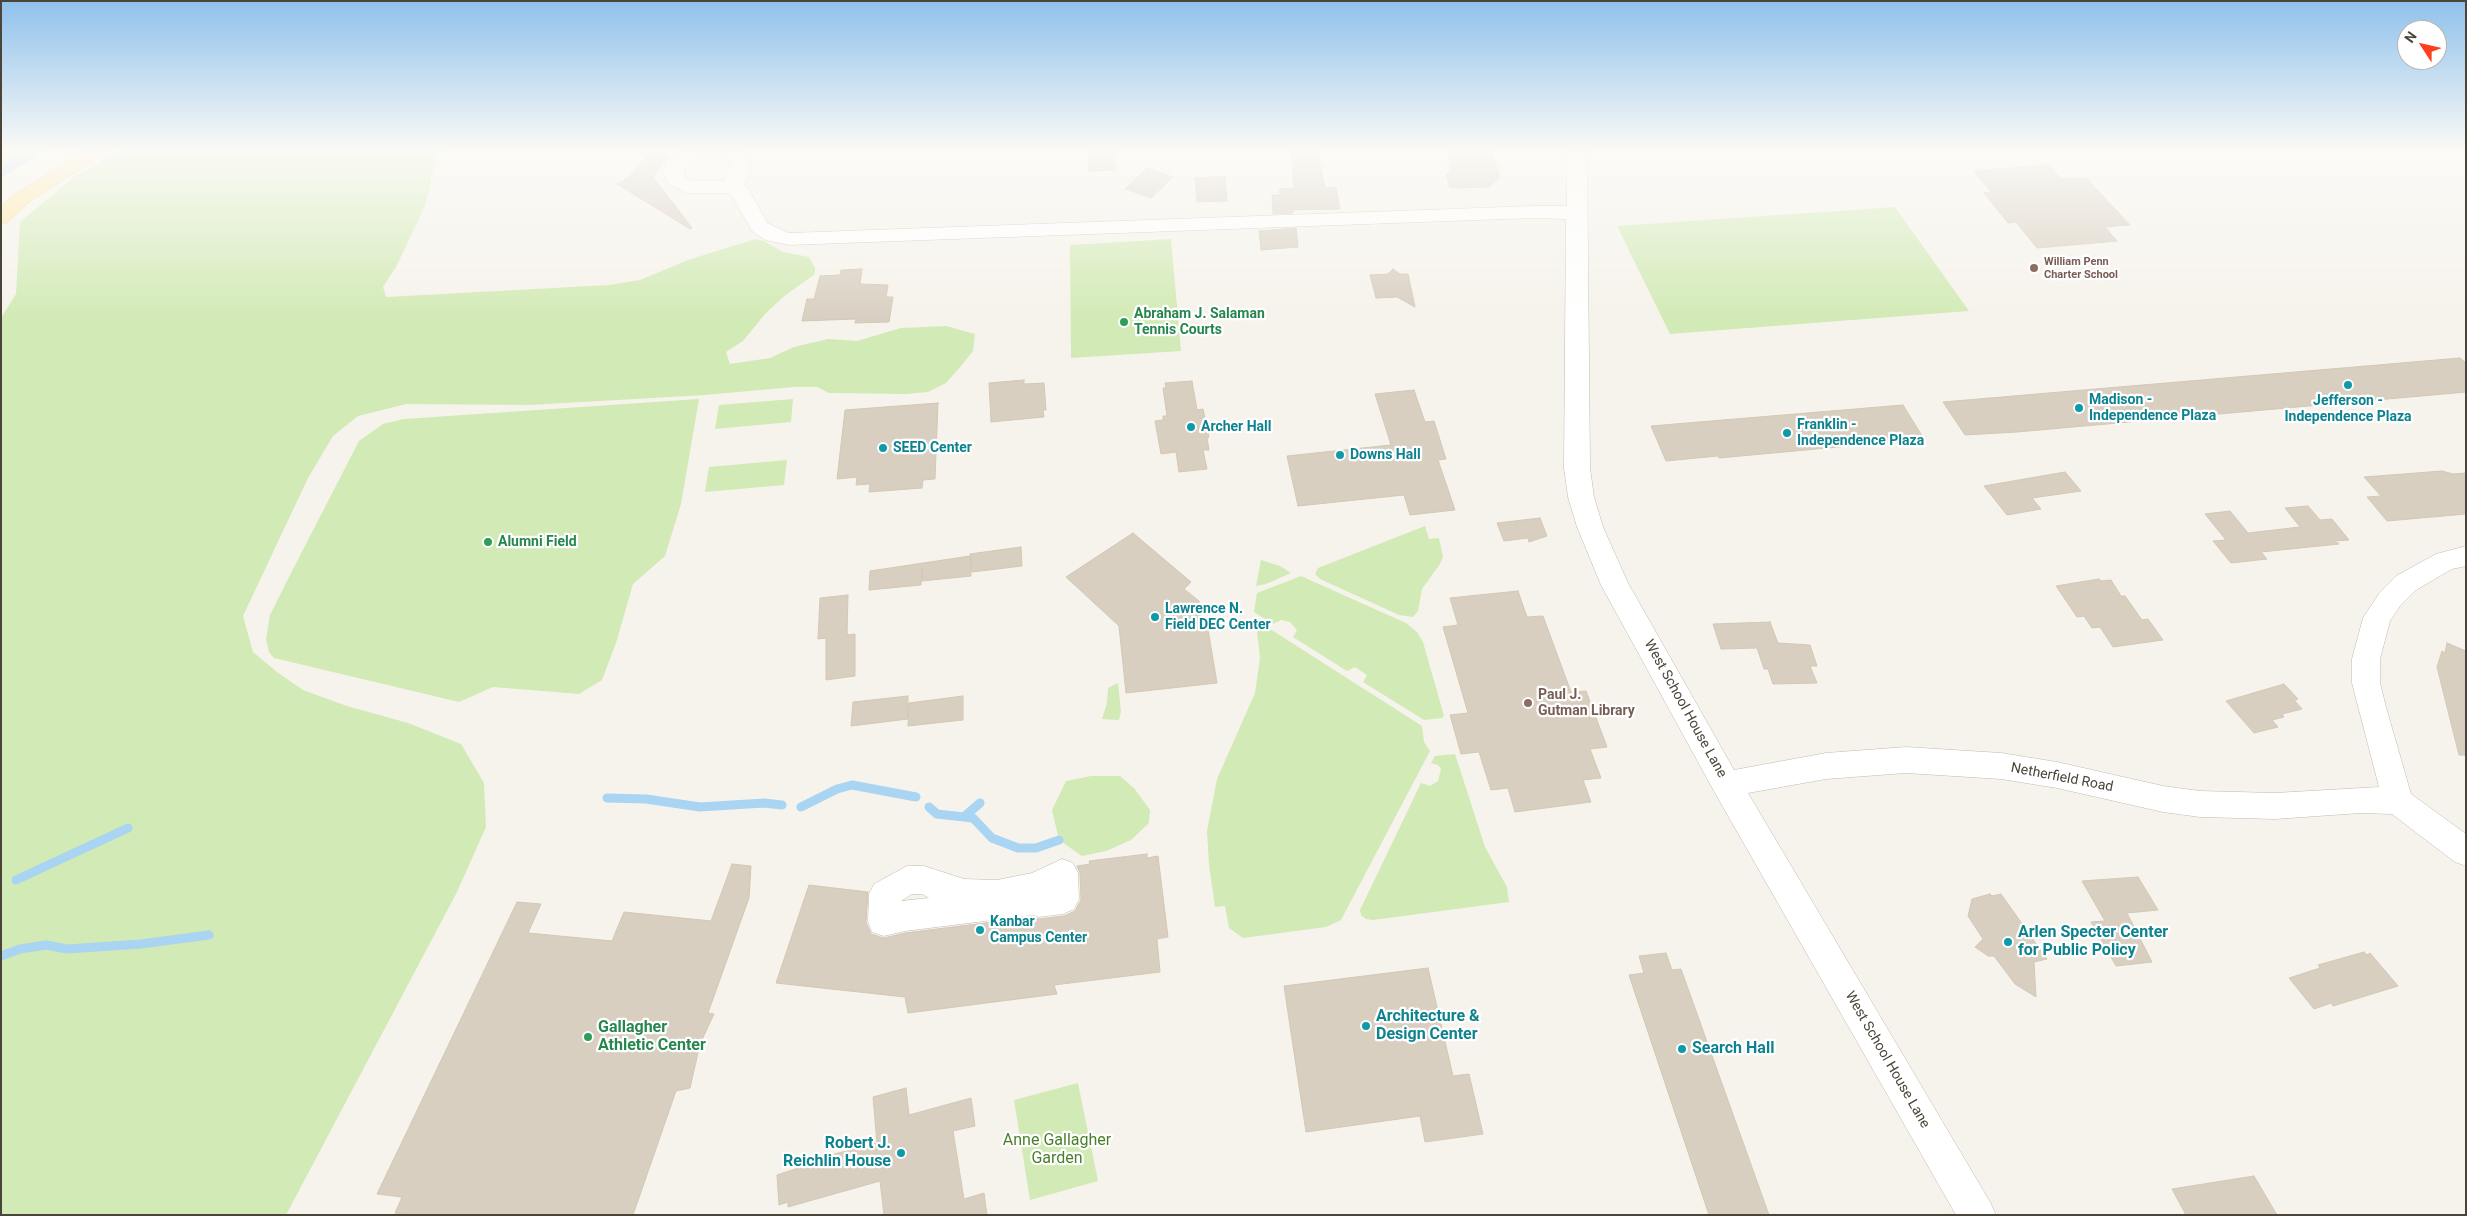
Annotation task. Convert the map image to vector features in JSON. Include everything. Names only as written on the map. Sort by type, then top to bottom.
[{"type":"main road","points":[[1,218],[13,207]]},
{"type":"street","points":[[748,207],[755,222],[766,232],[781,238],[799,240],[1533,212],[1576,213]]},
{"type":"street","name":"West School House Lane","points":[[1576,207],[1576,429],[1581,496],[1598,547],[1616,585],[1726,784],[1977,1215]]},
{"type":"street","points":[[2466,556],[2445,561],[2406,583],[2390,598],[2377,618],[2366,660],[2366,683],[2371,707],[2398,801],[2466,852]]},
{"type":"street","name":"Netherfield Road","points":[[1726,784],[1798,770],[1860,762],[1951,761],[2057,775],[2163,799],[2200,804],[2274,806],[2361,800],[2398,801]]},
{"type":"street","points":[[1062,873],[1063,899],[1039,902],[1038,899],[896,917],[897,919],[884,921],[885,894],[894,886],[908,880],[924,880],[944,889],[964,894],[997,895],[1037,886],[1062,873]]},
{"type":"green space","points":[[38,207],[425,207],[396,267],[383,287],[386,297],[609,285],[640,280],[688,260],[755,239],[764,241],[783,252],[809,257],[815,268],[815,274],[783,297],[765,314],[743,341],[726,352],[730,364],[770,358],[794,347],[828,339],[857,341],[901,328],[946,326],[975,334],[973,351],[961,366],[946,383],[928,392],[906,394],[829,393],[817,387],[794,387],[705,395],[530,405],[406,404],[358,416],[333,436],[308,478],[243,616],[253,652],[303,690],[347,706],[408,723],[461,744],[484,783],[486,827],[457,892],[286,1215],[1,1215],[1,318],[16,294],[20,222]]},
{"type":"green space","points":[[1895,207],[1969,311],[1670,334],[1617,226]]},
{"type":"green space","name":"Abraham J. Salaman Tennis Courts","points":[[1171,239],[1181,351],[1071,358],[1070,245]]},
{"type":"green space","name":"Alumni Field","points":[[699,399],[681,504],[665,556],[633,584],[616,643],[602,680],[579,694],[493,687],[459,702],[274,658],[269,652],[266,639],[270,615],[290,575],[359,441],[383,424],[404,419]]},
{"type":"green space","points":[[793,399],[791,422],[715,429],[719,405]]},
{"type":"green space","points":[[787,460],[784,485],[705,492],[709,467]]},
{"type":"green space","points":[[1425,526],[1429,539],[1439,538],[1443,557],[1422,589],[1418,611],[1413,617],[1399,615],[1320,579],[1315,574],[1318,568]]},
{"type":"green space","points":[[1261,560],[1280,566],[1291,573],[1266,584],[1256,586]]},
{"type":"green space","points":[[1301,576],[1406,623],[1417,632],[1423,642],[1444,716],[1442,718],[1424,720],[1363,682],[1367,675],[1355,667],[1347,671],[1293,637],[1297,630],[1290,622],[1281,620],[1273,624],[1254,612],[1257,593]]},
{"type":"green space","points":[[1256,623],[1267,627],[1422,726],[1424,742],[1430,751],[1341,920],[1326,927],[1243,938],[1229,928],[1225,906],[1215,907],[1209,865],[1207,831],[1217,779],[1255,693],[1260,658]]},
{"type":"green space","points":[[1118,683],[1121,712],[1119,720],[1102,719],[1107,703],[1108,688]]},
{"type":"green space","points":[[1455,754],[1485,847],[1507,887],[1509,902],[1373,920],[1366,919],[1361,915],[1360,910],[1421,783],[1430,786],[1438,781],[1441,769],[1438,765],[1431,763],[1435,756]]},
{"type":"green space","points":[[1091,776],[1120,776],[1134,788],[1150,810],[1149,823],[1131,840],[1106,851],[1082,856],[1059,840],[1052,810],[1066,781]]},
{"type":"green space","name":"Anne Gallagher Garden","points":[[1078,1083],[1098,1181],[1030,1200],[1014,1100]]},
{"type":"building","points":[[654,207],[676,207],[692,228],[690,229]]},
{"type":"building","points":[[1273,207],[1340,207],[1340,209],[1293,210],[1293,213],[1273,214]]},
{"type":"building","points":[[1995,207],[2113,207],[2130,225],[2105,227],[2117,241],[2037,248],[2016,222],[2008,223]]},
{"type":"building","points":[[1296,228],[1298,247],[1261,250],[1259,231]]},
{"type":"building","points":[[862,269],[860,284],[888,285],[886,297],[893,297],[889,322],[855,323],[856,319],[802,321],[807,299],[814,299],[820,276],[840,275],[841,270]]},
{"type":"building","points":[[1393,269],[1400,274],[1408,274],[1415,307],[1397,297],[1376,298],[1370,275],[1388,274]]},
{"type":"building","points":[[2460,358],[2466,363],[2466,392],[2017,432],[1965,435],[1943,402]]},
{"type":"building","points":[[1024,380],[1024,384],[1044,383],[1046,410],[1043,410],[1044,417],[991,422],[989,383]]},
{"type":"building","name":"Archer Hall","points":[[1192,381],[1197,410],[1203,409],[1209,437],[1207,438],[1209,450],[1203,450],[1207,469],[1179,472],[1176,452],[1161,454],[1155,421],[1163,420],[1163,416],[1167,416],[1163,388],[1166,388],[1165,383]]},
{"type":"building","name":"Downs Hall","points":[[1414,390],[1425,422],[1434,421],[1446,459],[1438,460],[1455,510],[1410,515],[1404,495],[1298,506],[1287,456],[1391,445],[1375,394]]},
{"type":"building","name":"SEED Center","points":[[938,403],[935,479],[923,480],[922,488],[869,492],[870,484],[856,485],[857,477],[837,479],[845,410]]},
{"type":"building","name":"Franklin - Independence Plaza","points":[[1903,405],[1924,439],[1719,458],[1718,456],[1666,461],[1651,426]]},
{"type":"building","points":[[2442,471],[2453,474],[2466,473],[2466,514],[2387,521],[2367,497],[2381,496],[2364,477]]},
{"type":"building","points":[[2065,472],[2081,491],[2032,498],[2041,509],[2007,515],[1984,486]]},
{"type":"building","points":[[2308,506],[2320,520],[2332,519],[2349,540],[2335,541],[2339,544],[2261,552],[2267,559],[2231,563],[2213,541],[2226,540],[2205,514],[2230,511],[2248,533],[2300,527],[2285,508]]},
{"type":"building","points":[[1540,518],[1547,536],[1529,542],[1528,538],[1504,541],[1497,523]]},
{"type":"building","name":"Lawrence N. Field DEC Center","points":[[1133,533],[1191,582],[1184,589],[1199,601],[1202,623],[1207,623],[1217,683],[1126,693],[1119,626],[1066,577]]},
{"type":"building","points":[[1021,547],[1022,566],[972,572],[970,554]]},
{"type":"building","points":[[970,556],[971,576],[922,581],[922,568],[921,585],[869,590],[870,571]]},
{"type":"building","points":[[2099,579],[2101,581],[2111,580],[2121,596],[2125,596],[2142,620],[2148,619],[2163,640],[2113,647],[2100,627],[2092,628],[2084,616],[2077,617],[2056,586]]},
{"type":"building","name":"Paul J. Gutman Library","points":[[1518,591],[1527,617],[1543,616],[1571,692],[1586,691],[1607,747],[1590,749],[1601,778],[1583,780],[1591,802],[1515,812],[1508,788],[1491,790],[1479,752],[1461,754],[1450,715],[1468,713],[1443,627],[1458,625],[1450,598]]},
{"type":"building","points":[[848,595],[847,635],[855,634],[855,676],[826,680],[826,638],[818,639],[820,598]]},
{"type":"building","points":[[1770,622],[1778,643],[1810,645],[1817,666],[1810,666],[1817,683],[1773,684],[1768,669],[1764,669],[1757,648],[1721,649],[1713,624]]},
{"type":"building","points":[[2447,643],[2466,651],[2466,755],[2459,755],[2437,667],[2442,651],[2445,653]]},
{"type":"building","points":[[2284,684],[2298,699],[2294,700],[2302,709],[2282,714],[2284,717],[2272,720],[2278,727],[2254,733],[2226,701]]},
{"type":"building","points":[[908,696],[908,719],[851,726],[853,702]]},
{"type":"building","points":[[963,696],[963,720],[908,726],[909,703]]},
{"type":"building","name":"Kanbar Campus Center","points":[[1147,854],[1147,858],[1158,856],[1168,937],[1157,939],[1160,972],[1054,985],[1057,994],[908,1013],[905,997],[776,983],[809,885],[868,892],[866,922],[871,934],[884,938],[905,933],[1033,917],[1039,919],[1064,916],[1075,911],[1081,900],[1080,873],[1077,866],[1090,864],[1089,861]]},
{"type":"building","name":"Gallagher Athletic Center","points":[[732,864],[751,866],[749,898],[708,1013],[714,1014],[700,1044],[690,1088],[676,1091],[633,1215],[416,1215],[395,1213],[402,1197],[377,1194],[517,902],[541,904],[528,933],[612,941],[624,912],[711,921]]},
{"type":"building","points":[[2138,877],[2158,910],[2127,913],[2152,962],[2116,966],[2091,922],[2105,921],[2082,881]]},
{"type":"building","name":"Arlen Specter Center for Public Policy","points":[[1990,894],[1992,896],[2001,894],[2047,959],[2034,962],[2036,997],[2015,984],[1994,956],[1988,956],[1975,947],[1983,939],[1968,916],[1972,899]]},
{"type":"building","points":[[2364,952],[2367,955],[2370,953],[2398,986],[2333,1006],[2331,1003],[2314,1009],[2289,978],[2320,968],[2318,965]]},
{"type":"building","name":"Search Hall","points":[[1666,953],[1672,970],[1681,969],[1769,1215],[1709,1215],[1629,975],[1644,973],[1639,956]]},
{"type":"building","name":"Architecture & Design Center","points":[[1428,968],[1453,1076],[1469,1074],[1483,1134],[1425,1142],[1420,1116],[1306,1132],[1284,986]]},
{"type":"building","name":"Robert J. Reichlin House","points":[[906,1088],[909,1115],[971,1098],[975,1126],[953,1131],[964,1199],[984,1193],[987,1215],[884,1215],[880,1181],[788,1207],[788,1202],[779,1205],[777,1175],[823,1160],[823,1157],[877,1143],[873,1097]]},
{"type":"building","points":[[2254,1176],[2277,1215],[2186,1215],[2172,1189]]},
{"type":"waterway","points":[[801,807],[837,789],[852,785],[916,797]]},
{"type":"waterway","points":[[607,798],[646,799],[700,807],[764,803],[782,805]]},
{"type":"waterway","points":[[965,816],[980,803]]},
{"type":"waterway","points":[[929,807],[937,814],[973,818],[992,838],[1018,848],[1036,848],[1059,840]]},
{"type":"waterway","points":[[16,880],[128,828]]},
{"type":"waterway","points":[[1,956],[20,949],[46,945],[67,949],[141,944],[209,935]]},
{"type":"place","name":"William Penn Charter School","points":[[2034,268]]},
{"type":"place","name":"Abraham J. Salaman Tennis Courts","points":[[1124,322]]},
{"type":"place","name":"Jefferson - Independence Plaza","points":[[2348,385]]},
{"type":"place","name":"Madison - Independence Plaza","points":[[2079,408]]},
{"type":"place","name":"Archer Hall","points":[[1191,427]]},
{"type":"place","name":"Franklin - Independence Plaza","points":[[1787,433]]},
{"type":"place","name":"SEED Center","points":[[883,448]]},
{"type":"place","name":"Downs Hall","points":[[1340,455]]},
{"type":"place","name":"Alumni Field","points":[[488,542]]},
{"type":"place","name":"Lawrence N. Field DEC Center","points":[[1155,617]]},
{"type":"place","name":"Paul J. Gutman Library","points":[[1528,703]]},
{"type":"place","name":"Kanbar Campus Center","points":[[980,930]]},
{"type":"place","name":"Arlen Specter Center for Public Policy","points":[[2008,942]]},
{"type":"place","name":"Architecture & Design Center","points":[[1366,1026]]},
{"type":"place","name":"Gallagher Athletic Center","points":[[588,1037]]},
{"type":"place","name":"Search Hall","points":[[1682,1049]]},
{"type":"place","name":"Robert J. Reichlin House","points":[[901,1153]]}]
